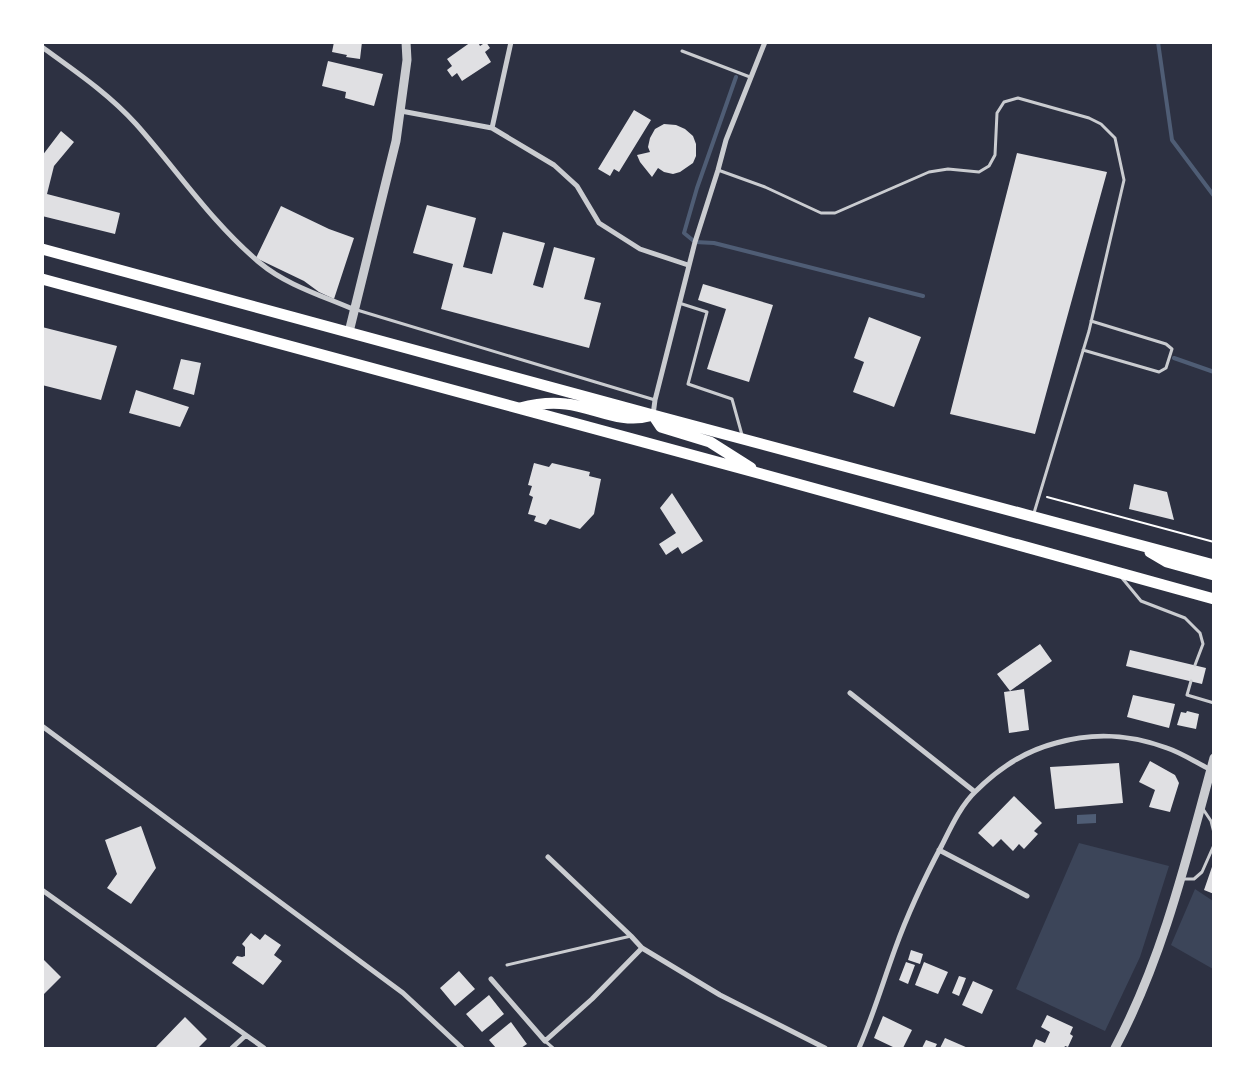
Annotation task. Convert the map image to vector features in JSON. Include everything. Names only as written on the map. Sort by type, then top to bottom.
[{"type":"highway","points":[[42,249],[1214,565]]},
{"type":"highway","points":[[42,279],[1214,599]]},
{"type":"highway","points":[[519,408],[535,404],[566,404],[632,419],[653,415]]},
{"type":"highway","points":[[653,415],[661,426],[710,442],[758,473]]},
{"type":"highway","points":[[1136,544],[1167,562],[1214,575]]},
{"type":"highway","points":[[1197,594],[1214,605]]},
{"type":"street","points":[[349,332],[396,141],[407,60],[406,42]]},
{"type":"street","points":[[492,128],[511,42]]},
{"type":"street","points":[[653,415],[688,265],[726,140],[765,42]]},
{"type":"street","points":[[42,47],[115,103],[136,124],[210,213],[260,264],[286,280],[355,310]]},
{"type":"street","points":[[401,111],[492,128],[554,165],[577,186],[599,223],[640,249],[688,265]]},
{"type":"street","points":[[850,693],[974,792]]},
{"type":"street","points":[[42,726],[403,994],[462,1048]]},
{"type":"street","points":[[859,1048],[916,894],[939,850],[954,822],[974,792],[1010,762],[1037,748],[1072,738],[1103,735],[1137,739],[1168,748],[1212,771]]},
{"type":"street","points":[[1115,1048],[1131,1018],[1156,958],[1212,771],[1214,758]]},
{"type":"street","points":[[939,850],[1027,896]]},
{"type":"street","points":[[548,857],[632,936],[642,948],[720,995],[825,1048]]},
{"type":"street","points":[[42,890],[264,1048]]},
{"type":"street","points":[[491,979],[545,1041],[592,1000],[642,948]]},
{"type":"street","points":[[232,1048],[245,1036]]},
{"type":"lane","points":[[682,51],[750,77]]},
{"type":"lane","points":[[718,170],[765,187],[821,213],[835,213],[929,172],[948,169],[978,172],[989,166],[995,155],[997,113],[1004,102],[1018,98],[1089,118],[1101,124],[1115,138],[1124,180],[1091,321],[1033,516]]},
{"type":"lane","points":[[679,303],[707,312],[688,384],[732,398],[742,438]]},
{"type":"lane","points":[[355,310],[655,400]]},
{"type":"lane","points":[[1083,350],[1159,372],[1166,368],[1172,349],[1166,344],[1091,321]]},
{"type":"lane","points":[[1118,572],[1141,601],[1185,618],[1200,633],[1203,644],[1195,665]]},
{"type":"lane","points":[[1191,681],[1187,695],[1214,703]]},
{"type":"lane","points":[[1200,806],[1211,821],[1214,833]]},
{"type":"lane","points":[[1180,879],[1194,879],[1202,872],[1214,845]]},
{"type":"lane","points":[[507,965],[632,936]]},
{"type":"lane","points":[[545,1041],[553,1048]]},
{"type":"path","points":[[1040,495],[1214,542]]},
{"type":"shaded area","points":[[1096,814],[1096,823],[1077,824],[1077,815]]},
{"type":"shaded area","points":[[1079,843],[1169,866],[1140,957],[1105,1031],[1016,989]]},
{"type":"shaded area","points":[[1195,889],[1213,901],[1213,969],[1171,945]]},
{"type":"building","points":[[334,42],[362,42],[360,59],[332,52]]},
{"type":"building","points":[[471,42],[478,42],[480,46],[486,42],[490,48],[485,52],[491,62],[462,81],[457,73],[452,77],[447,70],[452,66],[447,59]]},
{"type":"building","points":[[328,61],[383,74],[374,106],[345,98],[346,92],[322,86]]},
{"type":"building","points":[[634,110],[651,120],[619,172],[614,169],[610,176],[598,169]]},
{"type":"building","points":[[664,124],[676,125],[685,129],[693,136],[696,144],[696,156],[693,163],[680,172],[673,174],[658,168],[652,177],[637,155],[650,152],[648,147],[650,138],[655,129]]},
{"type":"building","points":[[61,131],[74,142],[54,166],[47,194],[120,213],[115,234],[42,216],[42,156]]},
{"type":"building","points":[[1017,153],[1107,172],[1035,434],[950,414]]},
{"type":"building","points":[[427,205],[476,218],[463,267],[492,274],[503,232],[545,243],[533,285],[543,288],[554,247],[595,258],[584,299],[601,303],[589,348],[441,309],[453,264],[413,253]]},
{"type":"building","points":[[281,206],[329,229],[354,238],[334,299],[319,292],[304,281],[256,258]]},
{"type":"building","points":[[703,284],[773,305],[749,382],[707,369],[726,309],[698,300]]},
{"type":"building","points":[[869,317],[921,337],[894,407],[853,392],[864,362],[854,358]]},
{"type":"building","points":[[42,327],[117,346],[101,400],[42,385]]},
{"type":"building","points":[[181,359],[201,363],[194,395],[173,389]]},
{"type":"building","points":[[136,390],[189,407],[180,427],[129,413]]},
{"type":"building","points":[[534,463],[549,467],[552,463],[590,472],[589,476],[601,479],[594,514],[580,529],[550,519],[546,525],[534,521],[536,516],[528,514],[533,497],[529,495],[532,486],[528,485]]},
{"type":"building","points":[[1134,484],[1167,492],[1174,520],[1129,509]]},
{"type":"building","points":[[672,493],[703,541],[682,554],[678,547],[666,555],[659,544],[676,533],[660,508]]},
{"type":"building","points":[[1040,644],[1052,661],[1010,691],[997,674]]},
{"type":"building","points":[[1130,650],[1206,668],[1202,684],[1126,666]]},
{"type":"building","points":[[1024,689],[1029,730],[1009,733],[1004,692]]},
{"type":"building","points":[[1133,695],[1175,704],[1169,728],[1127,717]]},
{"type":"building","points":[[1187,711],[1199,714],[1196,729],[1177,725],[1181,712],[1186,713]]},
{"type":"building","points":[[1150,761],[1175,775],[1179,783],[1170,812],[1149,807],[1155,790],[1139,782]]},
{"type":"building","points":[[1119,763],[1123,803],[1055,809],[1050,767]]},
{"type":"building","points":[[1014,796],[1042,823],[1034,831],[1038,834],[1024,849],[1019,844],[1013,851],[1001,839],[993,847],[978,833]]},
{"type":"building","points":[[141,826],[156,868],[131,904],[107,888],[117,874],[105,840]]},
{"type":"building","points":[[1214,864],[1214,894],[1204,890]]},
{"type":"building","points":[[251,933],[260,940],[265,934],[281,945],[274,955],[282,961],[263,985],[232,963],[237,956],[245,956],[245,947],[242,944]]},
{"type":"building","points":[[911,950],[923,954],[920,964],[908,960]]},
{"type":"building","points":[[42,958],[61,977],[42,996]]},
{"type":"building","points":[[906,962],[915,965],[908,984],[899,980]]},
{"type":"building","points":[[924,962],[948,972],[938,994],[915,985]]},
{"type":"building","points":[[459,971],[475,989],[455,1006],[440,988]]},
{"type":"building","points":[[959,976],[966,978],[959,996],[952,993]]},
{"type":"building","points":[[973,981],[993,990],[982,1014],[962,1005]]},
{"type":"building","points":[[489,995],[504,1014],[482,1032],[466,1014]]},
{"type":"building","points":[[1047,1015],[1073,1027],[1070,1034],[1073,1036],[1068,1047],[1032,1048],[1036,1039],[1045,1043],[1050,1032],[1041,1027]]},
{"type":"building","points":[[883,1016],[912,1030],[903,1048],[895,1048],[874,1038]]},
{"type":"building","points":[[185,1017],[207,1039],[198,1048],[157,1048],[156,1047]]},
{"type":"building","points":[[511,1022],[527,1044],[521,1048],[496,1048],[489,1040]]},
{"type":"building","points":[[945,1038],[968,1048],[940,1048]]},
{"type":"building","points":[[926,1040],[937,1044],[935,1048],[922,1048]]},
{"type":"waterway","points":[[1158,42],[1172,140],[1214,196]]},
{"type":"waterway","points":[[736,77],[697,188],[684,233],[695,242],[714,243],[923,296]]},
{"type":"waterway","points":[[1174,358],[1214,372]]}]
